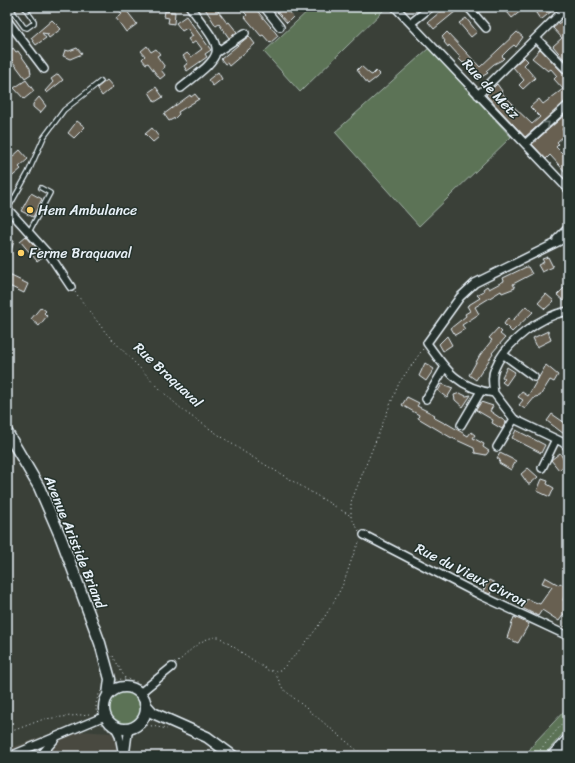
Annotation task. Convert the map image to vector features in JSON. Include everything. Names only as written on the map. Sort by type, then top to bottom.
[{"type":"highway","points":[[553,756],[568,740]]},
{"type":"main road","name":"Avenue Aristide Briand","points":[[7,432],[32,474],[51,513],[114,681],[130,687]]},
{"type":"main road","points":[[114,681],[100,715],[117,731],[124,729],[129,731],[147,715]]},
{"type":"main road","points":[[108,695],[118,688],[130,687],[143,691],[147,715]]},
{"type":"main road","points":[[147,715],[180,725],[212,740],[233,756]]},
{"type":"street","points":[[181,88],[212,63],[217,52],[217,44],[190,7]]},
{"type":"street","points":[[264,7],[280,27]]},
{"type":"street","name":"Rue de Metz","points":[[395,7],[568,189]]},
{"type":"street","points":[[411,23],[430,7]]},
{"type":"street","points":[[468,7],[486,28]]},
{"type":"street","points":[[478,94],[537,39],[543,29],[567,7]]},
{"type":"street","points":[[7,20],[44,69]]},
{"type":"street","points":[[217,52],[245,33]]},
{"type":"street","points":[[537,39],[568,71]]},
{"type":"street","points":[[525,144],[568,104]]},
{"type":"street","name":"Rue de Metz","points":[[553,173],[568,196]]},
{"type":"street","points":[[8,212],[51,256],[71,287]]},
{"type":"street","points":[[546,247],[559,238],[568,228]]},
{"type":"street","points":[[494,393],[481,391],[458,380],[445,367],[427,343],[451,308],[464,292],[475,283],[568,237]]},
{"type":"street","points":[[568,311],[559,313],[526,331],[504,355],[494,372],[494,393],[514,419],[556,439],[568,447]]},
{"type":"street","points":[[504,355],[534,378]]},
{"type":"street","points":[[426,399],[445,367]]},
{"type":"street","points":[[461,425],[481,391]]},
{"type":"street","points":[[498,447],[514,419]]},
{"type":"street","points":[[542,468],[556,439]]},
{"type":"street","name":"Rue du Vieux Civron","points":[[364,535],[487,598],[564,634]]},
{"type":"street","points":[[143,691],[172,668]]},
{"type":"street","points":[[10,756],[60,735],[100,715]]},
{"type":"street","points":[[117,731],[124,756]]},
{"type":"street","points":[[124,756],[129,731]]},
{"type":"street","points":[[40,756],[60,735]]},
{"type":"lane","points":[[9,8],[24,27],[27,28],[34,23],[34,20],[24,7]]},
{"type":"lane","points":[[8,212],[44,137],[64,110],[101,81]]},
{"type":"lane","points":[[29,232],[50,193],[41,188]]},
{"type":"path","name":"Rue Braquaval","points":[[71,287],[106,333],[165,394],[185,412],[244,452],[351,517]]},
{"type":"path","points":[[172,668],[201,641],[210,637],[219,637],[268,671],[280,671],[298,653],[328,612],[342,584],[357,546],[364,535],[356,526],[351,517],[351,502],[386,412],[399,383],[427,343]]},
{"type":"path","points":[[564,634],[568,618]]},
{"type":"path","points":[[274,672],[283,690],[364,756]]},
{"type":"path","points":[[132,679],[143,691],[152,700],[142,729],[117,731],[106,728],[100,715],[99,694],[114,681],[132,679]]},
{"type":"path","points":[[7,733],[44,719],[100,715]]},
{"type":"path","points":[[535,756],[568,717]]},
{"type":"shaded area","points":[[61,730],[112,733],[135,756],[7,756],[7,749]]},
{"type":"green space","points":[[312,7],[387,7],[300,92],[264,52]]},
{"type":"green space","points":[[429,48],[511,137],[419,226],[335,132]]},
{"type":"green space","points":[[128,691],[135,693],[140,698],[142,708],[140,718],[135,723],[122,725],[115,723],[110,718],[108,705],[110,698],[115,693]]},
{"type":"green space","points":[[568,707],[568,728],[543,756],[525,756],[536,741]]},
{"type":"building","points":[[117,7],[129,7],[126,10],[137,24],[126,32],[116,18],[122,14]]},
{"type":"building","points":[[204,7],[215,7],[227,23],[229,22],[237,32],[229,38],[219,24],[216,26]]},
{"type":"building","points":[[246,7],[254,7],[278,36],[270,43],[263,35],[261,36],[245,17],[247,15],[242,10]]},
{"type":"building","points":[[273,7],[284,7],[293,17],[287,23]]},
{"type":"building","points":[[446,7],[461,7],[434,29],[428,22]]},
{"type":"building","points":[[503,7],[526,7],[512,18]]},
{"type":"building","points":[[532,7],[557,7],[540,19]]},
{"type":"building","points":[[165,11],[175,12],[174,24],[168,23],[169,18],[164,17]]},
{"type":"building","points":[[186,16],[211,50],[205,54],[207,57],[187,71],[184,66],[188,63],[183,56],[187,53],[191,57],[202,49],[196,41],[192,44],[188,39],[193,36],[187,28],[182,31],[176,23]]},
{"type":"building","points":[[568,16],[568,31],[565,34],[568,37],[568,64],[553,46],[562,38],[553,28]]},
{"type":"building","points":[[466,18],[477,32],[471,37],[459,23]]},
{"type":"building","points":[[52,20],[61,29],[49,38],[47,35],[49,34],[42,33],[46,38],[36,45],[31,38]]},
{"type":"building","points":[[447,32],[480,67],[517,32],[523,37],[516,47],[514,45],[509,49],[502,56],[504,58],[502,60],[494,64],[486,71],[488,73],[478,79],[473,74],[475,72],[465,62],[463,63],[459,59],[460,57],[449,45],[448,47],[444,42],[445,41],[442,37]]},
{"type":"building","points":[[249,36],[255,44],[229,66],[227,63],[225,64],[221,59]]},
{"type":"building","points":[[147,46],[151,52],[156,49],[160,54],[157,56],[165,67],[161,70],[165,75],[160,79],[148,63],[146,64],[142,59],[145,56],[141,51]]},
{"type":"building","points":[[13,48],[16,52],[18,51],[30,68],[31,74],[25,78],[7,54]]},
{"type":"building","points":[[77,48],[82,54],[70,59],[63,56],[65,50],[69,51]]},
{"type":"building","points":[[540,49],[564,74],[568,76],[568,100],[525,137],[486,95],[497,84],[502,91],[501,92],[513,104],[512,105],[532,124],[540,117],[530,107],[539,99],[543,104],[563,89],[554,79],[557,76],[551,69],[548,71],[532,58]]},
{"type":"building","points":[[524,57],[528,61],[524,65],[535,78],[523,89],[519,85],[524,80],[513,67]]},
{"type":"building","points":[[361,66],[372,75],[376,71],[380,75],[368,84],[357,70]]},
{"type":"building","points":[[218,72],[222,79],[213,86],[208,80]]},
{"type":"building","points":[[58,74],[63,80],[47,93],[45,91],[53,82],[51,79]]},
{"type":"building","points":[[26,80],[34,91],[24,99],[14,88]]},
{"type":"building","points":[[107,80],[113,87],[102,96],[97,88]]},
{"type":"building","points":[[156,87],[163,97],[155,102],[149,92]]},
{"type":"building","points":[[195,94],[199,99],[178,112],[179,114],[175,118],[169,121],[164,114],[190,95],[191,97]]},
{"type":"building","points":[[39,97],[46,106],[40,113],[33,107],[33,104]]},
{"type":"building","points":[[568,112],[568,124],[562,129],[566,134],[557,142],[559,144],[556,147],[568,159],[568,175],[550,155],[546,159],[532,144]]},
{"type":"building","points":[[77,121],[85,127],[74,138],[68,133]]},
{"type":"building","points":[[152,128],[159,137],[153,142],[145,134]]},
{"type":"building","points":[[20,150],[28,159],[19,167],[21,169],[7,181],[7,153],[11,158]]},
{"type":"building","points":[[31,193],[42,199],[33,217],[21,211]]},
{"type":"building","points":[[26,236],[44,256],[37,261],[20,241]]},
{"type":"building","points":[[9,240],[14,241],[8,261],[7,245]]},
{"type":"building","points":[[548,257],[553,267],[542,272],[538,265],[544,262],[542,259]]},
{"type":"building","points":[[528,267],[532,274],[513,284],[515,288],[502,293],[501,291],[475,307],[479,314],[462,325],[465,329],[455,335],[451,328],[466,316],[465,314],[470,311],[467,306],[480,298],[477,295],[484,291],[483,289],[487,286],[489,289],[504,281],[503,278]]},
{"type":"building","points":[[7,274],[28,284],[24,293],[7,285]]},
{"type":"building","points":[[568,284],[568,297],[564,301],[557,295]]},
{"type":"building","points":[[546,294],[554,301],[545,309],[538,303]]},
{"type":"building","points":[[526,306],[533,312],[512,332],[504,324],[508,318],[511,321],[514,319]]},
{"type":"building","points":[[41,307],[46,311],[44,313],[47,316],[39,326],[31,319]]},
{"type":"building","points":[[498,328],[502,332],[500,334],[505,338],[492,353],[493,354],[476,380],[469,375],[480,355],[492,340],[489,338]]},
{"type":"building","points":[[548,331],[551,340],[537,347],[533,338]]},
{"type":"building","points":[[447,336],[452,345],[443,351],[439,344]]},
{"type":"building","points":[[425,363],[434,369],[426,381],[419,376]]},
{"type":"building","points":[[546,365],[558,375],[554,382],[550,380],[540,396],[535,397],[525,409],[519,405],[523,400],[518,397],[522,392],[528,396]]},
{"type":"building","points":[[507,367],[515,372],[506,385],[502,382],[505,379],[502,377]]},
{"type":"building","points":[[442,384],[453,388],[447,398],[438,391]]},
{"type":"building","points":[[460,393],[466,396],[471,395],[463,407],[455,400],[454,395]]},
{"type":"building","points":[[407,397],[419,403],[417,406],[435,415],[433,417],[468,436],[471,432],[475,435],[473,438],[484,444],[483,447],[489,451],[486,455],[475,453],[474,448],[450,437],[418,418],[419,415],[402,405]]},
{"type":"building","points":[[481,402],[493,406],[490,411],[506,422],[502,429],[492,423],[493,420],[476,410]]},
{"type":"building","points":[[552,414],[568,425],[568,437],[547,421]]},
{"type":"building","points":[[516,430],[545,445],[541,453],[512,438]]},
{"type":"building","points":[[500,453],[516,461],[511,470],[499,463],[500,460],[497,458]]},
{"type":"building","points":[[560,453],[566,464],[559,470],[551,460]]},
{"type":"building","points":[[528,468],[538,477],[530,484],[528,484],[521,474]]},
{"type":"building","points":[[542,479],[548,481],[547,484],[554,488],[550,497],[537,491]]},
{"type":"building","points":[[545,577],[568,588],[563,600],[568,603],[568,608],[559,621],[542,610],[538,616],[522,608],[527,599],[540,604],[552,587],[542,583]]},
{"type":"building","points":[[489,580],[495,583],[490,594],[483,591]]},
{"type":"building","points":[[514,617],[529,624],[518,643],[507,638]]},
{"type":"place","name":"Hem Ambulance","points":[[30,210]]},
{"type":"place","name":"Ferme Braquaval","points":[[21,253]]}]
